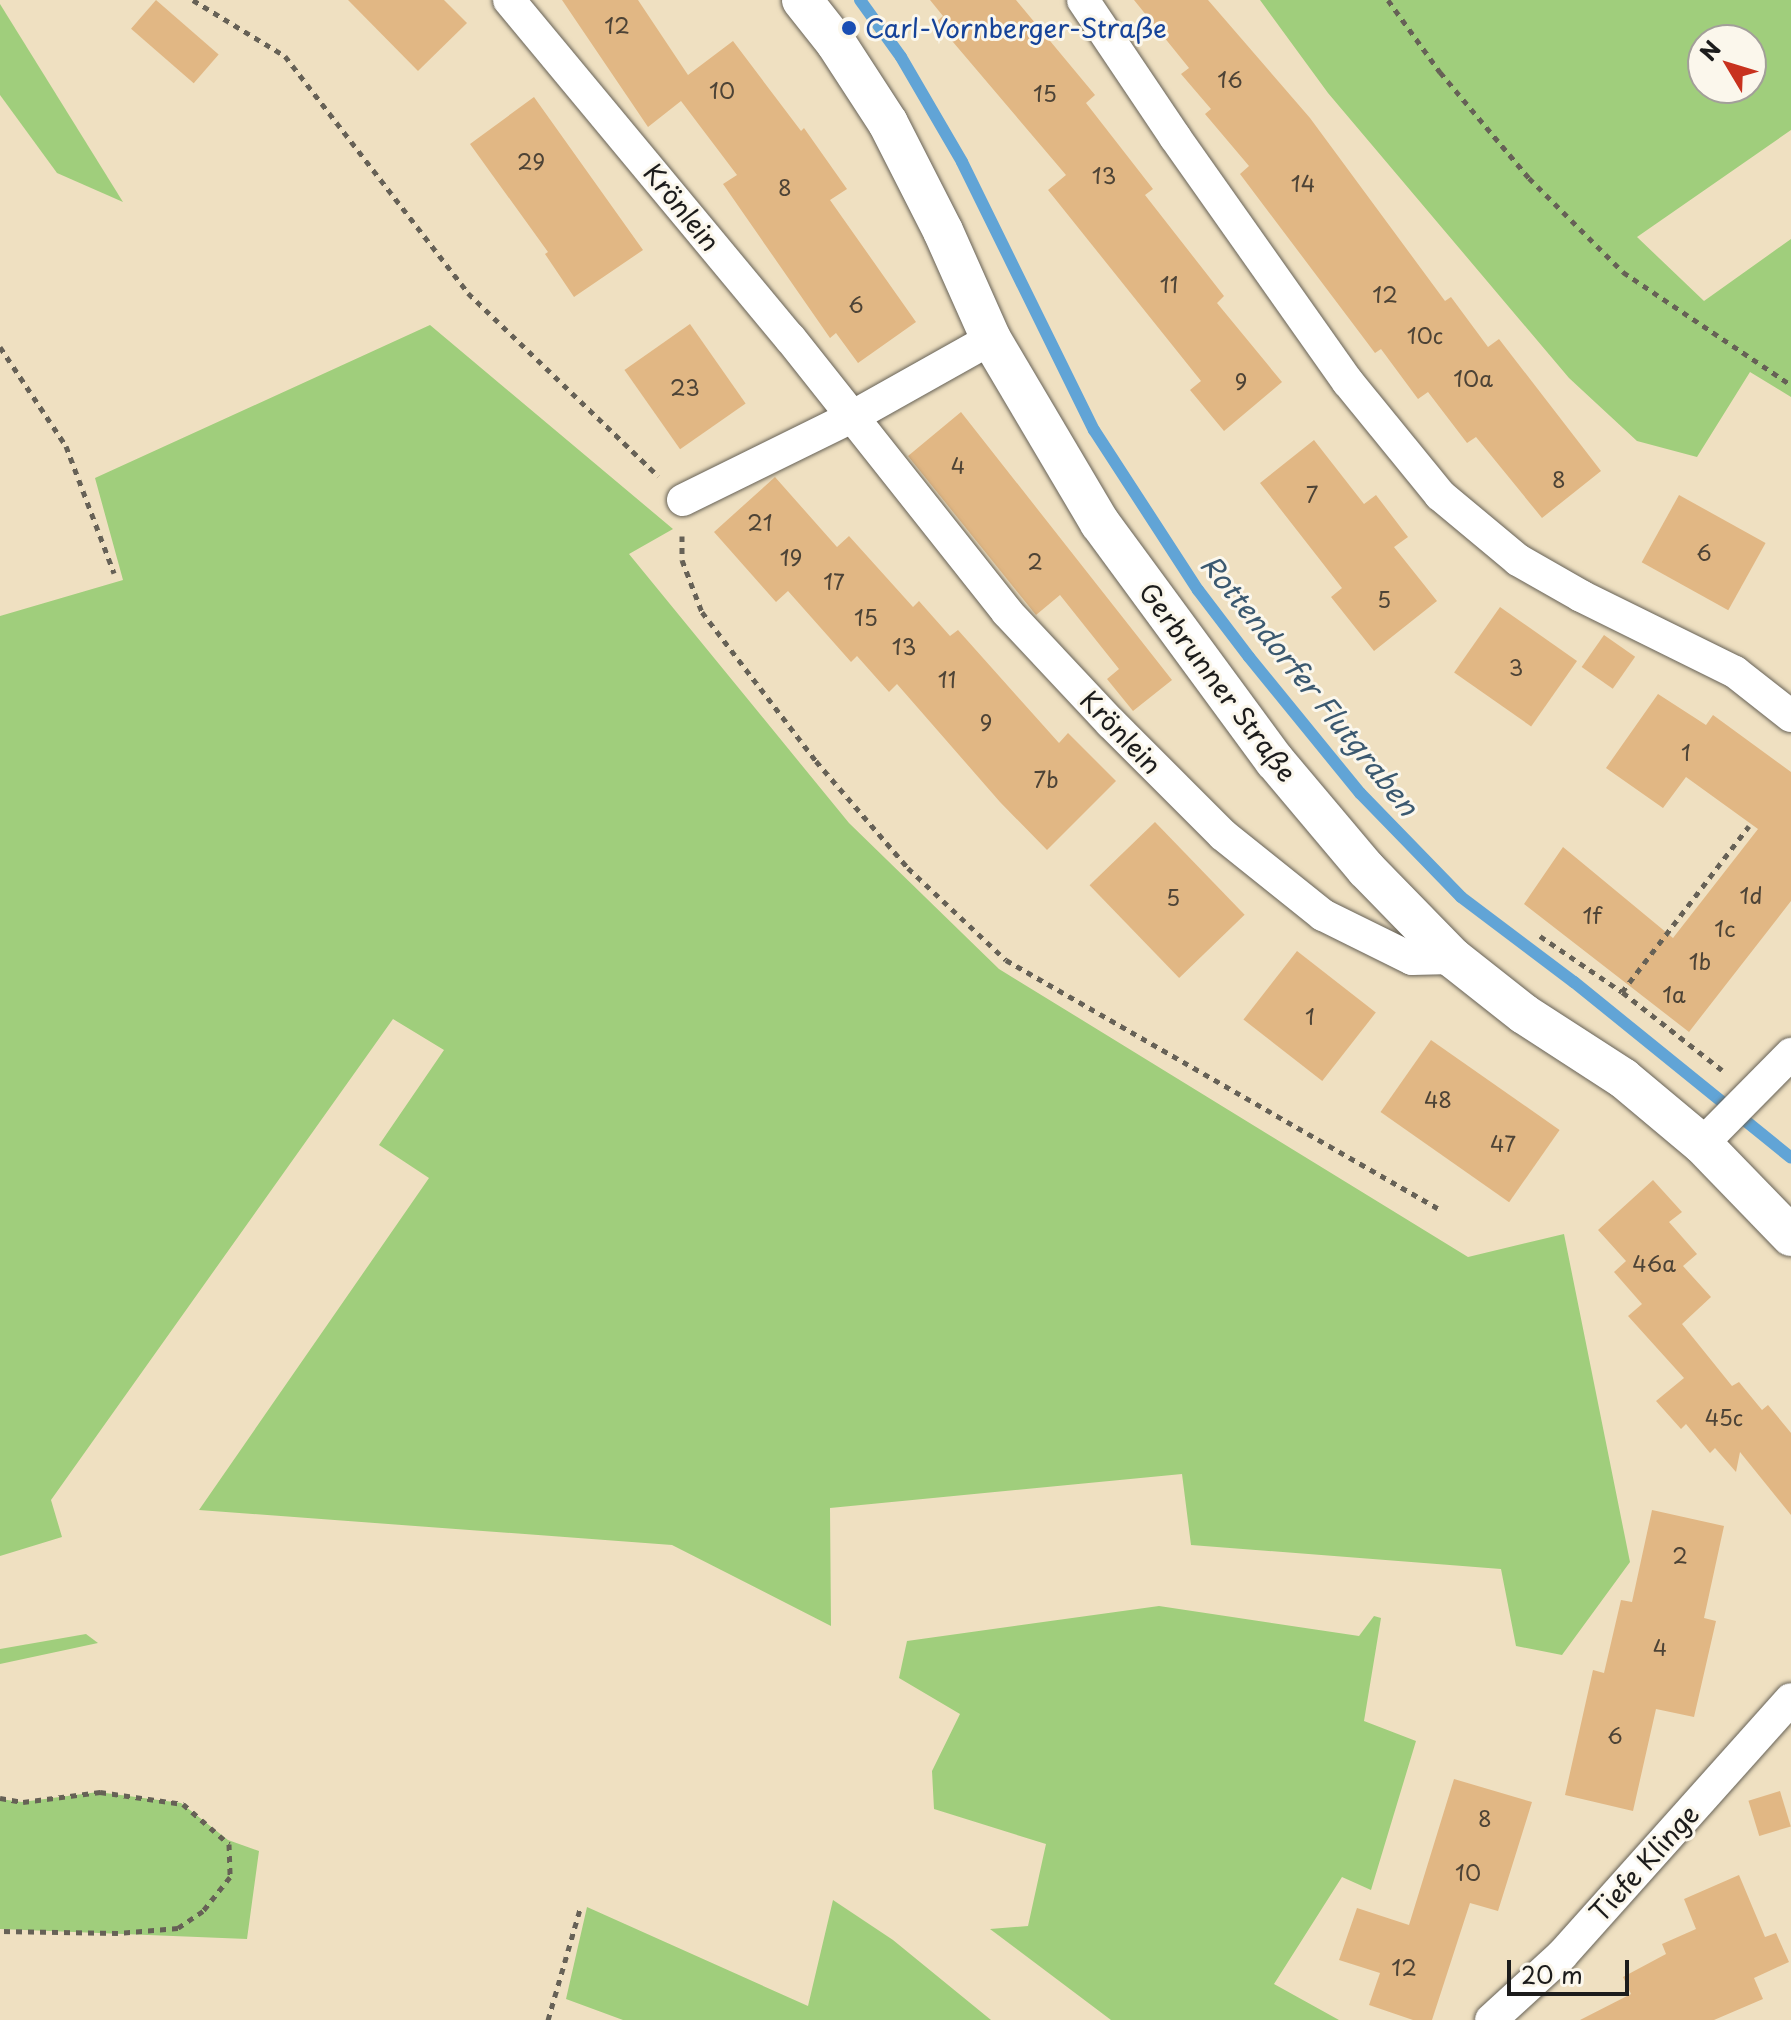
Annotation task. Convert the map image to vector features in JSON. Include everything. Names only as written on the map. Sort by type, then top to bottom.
[{"type":"street","name":"Krönlein","points":[[509,0],[562,59],[790,338],[850,418],[1007,612],[1111,723],[1223,835],[1323,915],[1412,959],[1453,958]]},
{"type":"street","name":"Gerbrunner Straße","points":[[802,0],[836,43],[888,123],[943,231],[991,339],[1100,523],[1275,761],[1366,869],[1453,958],[1524,1014],[1623,1078],[1702,1144],[1791,1236]]},
{"type":"street","points":[[1083,0],[1175,137],[1348,382],[1440,495],[1518,560],[1581,596],[1735,672],[1791,716]]},
{"type":"street","points":[[683,500],[850,418],[991,339]]},
{"type":"street","points":[[1702,1144],[1791,1054]]},
{"type":"street","name":"Tiefe Klinge","points":[[1491,2020],[1562,1955],[1791,1699]]},
{"type":"path","points":[[193,0],[285,56],[468,293],[683,500],[682,560],[702,612],[816,761],[919,878],[1006,960],[1438,1208]]},
{"type":"path","points":[[1388,0],[1440,72],[1529,178],[1623,272],[1791,385]]},
{"type":"path","points":[[0,347],[66,446],[114,573]]},
{"type":"path","points":[[1622,992],[1749,826]]},
{"type":"path","points":[[1540,936],[1622,992],[1747,1098]]},
{"type":"path","points":[[0,1798],[23,1802],[100,1792],[183,1804],[229,1844],[230,1877],[203,1911],[178,1928],[118,1933],[0,1931]]},
{"type":"path","points":[[548,2020],[580,1909]]},
{"type":"green space","points":[[1260,0],[1791,0],[1791,130],[1637,237],[1704,301],[1791,239],[1791,397],[1750,372],[1697,457],[1637,441],[1569,378],[1328,93]]},
{"type":"green space","points":[[0,4],[123,202],[57,173],[0,95]]},
{"type":"green space","points":[[430,325],[673,529],[629,554],[849,823],[999,969],[1468,1257],[1564,1234],[1630,1562],[1562,1655],[1516,1646],[1501,1569],[1191,1545],[1182,1474],[830,1508],[831,1626],[672,1545],[199,1510],[429,1178],[379,1145],[444,1050],[393,1019],[51,1500],[62,1537],[0,1556],[0,616],[123,580],[95,478]]},
{"type":"green space","points":[[1159,1606],[1359,1636],[1374,1616],[1381,1618],[1364,1721],[1416,1741],[1371,1890],[1342,1877],[1274,1984],[1339,2020],[1111,2020],[990,1929],[1028,1926],[1046,1844],[934,1809],[932,1771],[960,1714],[899,1678],[907,1641]]},
{"type":"green space","points":[[86,1634],[98,1643],[0,1664],[0,1649]]},
{"type":"green space","points":[[98,1792],[181,1803],[228,1840],[259,1851],[247,1939],[0,1929],[0,1799],[22,1802]]},
{"type":"green space","points":[[833,1900],[893,1940],[991,2020],[623,2020],[566,1999],[587,1907],[808,2006]]},
{"type":"building","points":[[156,0],[219,54],[194,83],[131,29]]},
{"type":"building","points":[[348,0],[444,0],[467,23],[418,71]]},
{"type":"building","points":[[562,0],[638,0],[688,75],[733,41],[801,131],[804,128],[847,189],[830,200],[916,322],[858,363],[836,333],[830,338],[723,184],[737,175],[681,101],[648,127]]},
{"type":"building","points":[[930,0],[1016,0],[1095,95],[1086,103],[1153,189],[1145,195],[1224,296],[1217,303],[1282,382],[1224,431],[1190,390],[1201,381],[1048,190],[1066,175],[936,22],[943,16]]},
{"type":"building","points":[[1134,0],[1208,0],[1310,118],[1445,301],[1451,297],[1488,347],[1499,339],[1601,471],[1542,518],[1476,437],[1467,443],[1428,392],[1418,399],[1381,349],[1375,353],[1240,174],[1249,166],[1205,114],[1211,109],[1181,74],[1189,68]]},
{"type":"building","points":[[534,97],[643,250],[574,297],[545,254],[548,252],[470,144]]},
{"type":"building","points":[[690,324],[746,403],[680,449],[624,370]]},
{"type":"building","points":[[961,412],[1172,680],[1133,711],[1107,679],[1119,669],[1060,595],[1036,615],[908,456]]},
{"type":"building","points":[[1314,440],[1364,504],[1376,495],[1408,537],[1394,547],[1437,601],[1374,651],[1331,597],[1342,588],[1260,483]]},
{"type":"building","points":[[775,477],[837,547],[849,536],[913,607],[919,601],[950,636],[958,630],[1059,743],[1068,733],[1116,781],[1047,850],[1000,802],[897,684],[889,692],[857,656],[851,662],[788,591],[776,602],[714,532]]},
{"type":"building","points":[[1679,495],[1766,543],[1728,610],[1642,562]]},
{"type":"building","points":[[1500,607],[1577,661],[1531,726],[1454,673]]},
{"type":"building","points":[[1604,635],[1635,657],[1613,689],[1582,667]]},
{"type":"building","points":[[1658,694],[1706,725],[1713,715],[1791,772],[1791,901],[1689,1032],[1524,904],[1563,847],[1673,938],[1758,829],[1686,777],[1663,808],[1606,768]]},
{"type":"building","points":[[1155,822],[1245,915],[1179,978],[1090,885]]},
{"type":"building","points":[[1297,951],[1376,1013],[1322,1081],[1243,1020]]},
{"type":"building","points":[[1431,1040],[1560,1130],[1509,1202],[1381,1112]]},
{"type":"building","points":[[1653,1180],[1682,1212],[1669,1222],[1697,1254],[1683,1266],[1711,1297],[1682,1324],[1732,1386],[1739,1382],[1762,1410],[1768,1405],[1791,1433],[1791,1515],[1740,1452],[1736,1472],[1715,1448],[1710,1453],[1686,1424],[1681,1429],[1656,1401],[1684,1378],[1628,1316],[1642,1304],[1614,1272],[1626,1261],[1598,1230]]},
{"type":"building","points":[[1652,1510],[1724,1526],[1704,1618],[1716,1621],[1694,1717],[1656,1709],[1633,1811],[1565,1795],[1593,1670],[1604,1673],[1621,1600],[1632,1602]]},
{"type":"building","points":[[1454,1779],[1532,1802],[1498,1911],[1470,1903],[1432,2020],[1413,2020],[1369,2005],[1380,1973],[1339,1960],[1357,1908],[1409,1925]]},
{"type":"building","points":[[1780,1791],[1791,1826],[1759,1836],[1748,1801]]},
{"type":"building","points":[[1739,1875],[1765,1937],[1776,1933],[1789,1962],[1754,1978],[1763,1999],[1714,2020],[1580,2020],[1631,1994],[1623,1977],[1666,1954],[1662,1944],[1696,1929],[1684,1899]]},
{"type":"waterway","name":"Rottendorfer Flutgraben","points":[[860,0],[901,57],[962,162],[1094,430],[1198,590],[1249,657],[1360,793],[1461,897],[1574,982],[1791,1158]]},
{"type":"place","name":"Carl-Vornberger-Straße","points":[[849,28]]}]
